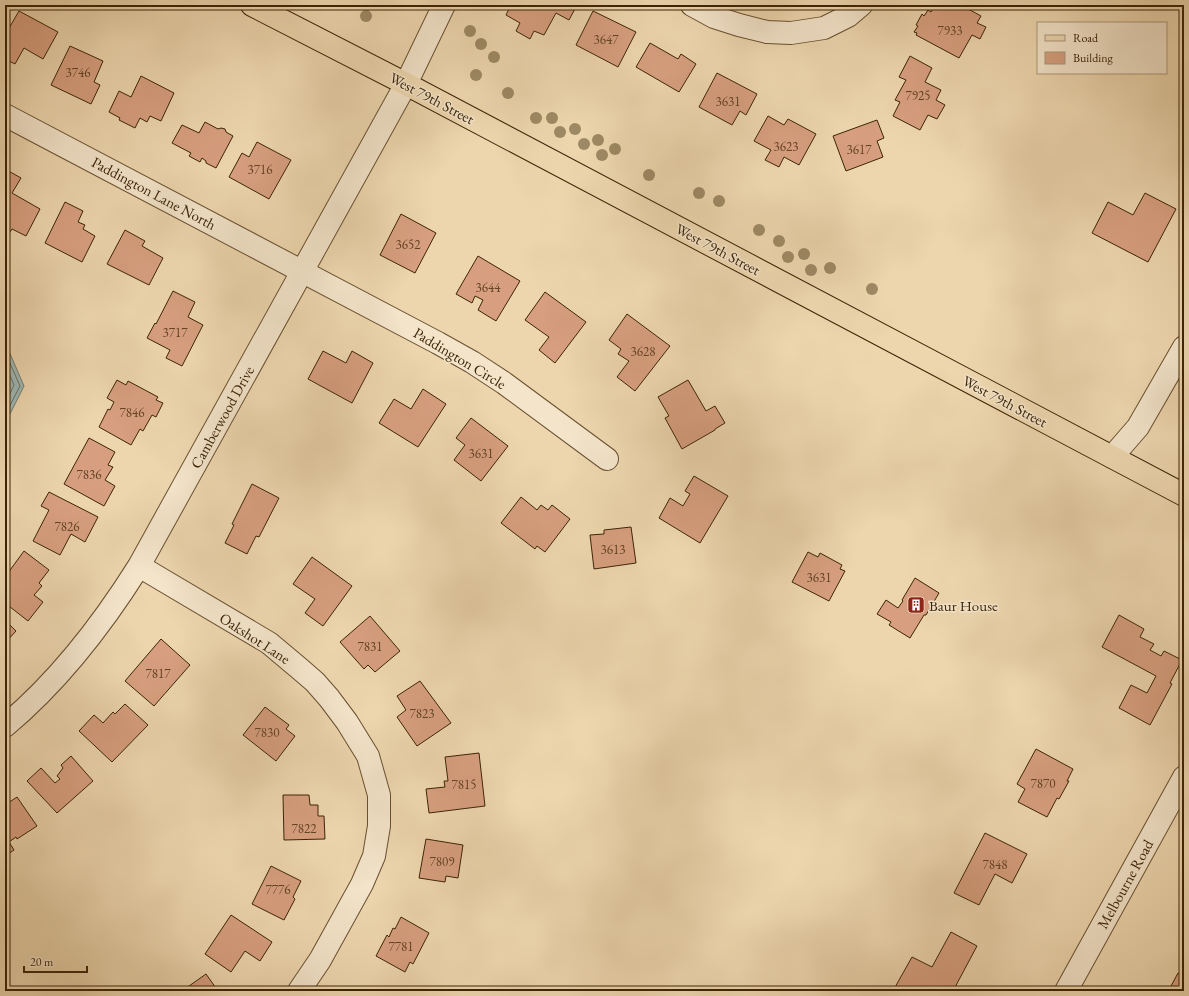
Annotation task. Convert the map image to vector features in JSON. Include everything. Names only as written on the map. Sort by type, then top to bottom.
[{"type":"main road","name":"West 79th Street","points":[[252,5],[406,84],[1184,495]]},
{"type":"street","name":"Camberwood Drive","points":[[5,726],[46,688],[71,661],[119,598],[139,566],[406,84],[444,5]]},
{"type":"street","points":[[692,5],[714,17],[739,25],[767,32],[791,33],[824,28],[848,16],[861,5]]},
{"type":"street","name":"Paddington Lane North","points":[[5,115],[303,272]]},
{"type":"street","name":"Paddington Circle","points":[[303,272],[472,362],[607,459]]},
{"type":"street","points":[[1112,457],[1138,427],[1184,347]]},
{"type":"street","name":"Oakshot Lane","points":[[139,566],[269,643],[300,668],[329,698],[344,718],[368,756],[375,776],[379,795],[379,826],[374,856],[362,884],[320,960],[299,991]]},
{"type":"street","name":"Melbourne Road","points":[[1066,991],[1184,778]]},
{"type":"water","points":[[5,342],[24,386],[5,424]]},
{"type":"building","points":[[511,5],[577,5],[569,20],[556,13],[544,35],[534,31],[530,39],[516,31],[520,23],[506,15]]},
{"type":"building","points":[[935,5],[961,5],[981,16],[977,23],[986,27],[980,39],[972,35],[959,58],[916,35],[917,33],[914,32],[918,26],[916,25],[922,14],[924,16],[928,10],[931,12]]},
{"type":"building","points":[[19,11],[58,32],[43,59],[24,48],[15,64],[5,59],[5,35]]},
{"type":"building","points":[[593,11],[636,32],[618,67],[576,45]]},
{"type":"building","points":[[650,43],[678,59],[681,54],[696,64],[679,92],[636,67]]},
{"type":"building","points":[[70,46],[103,61],[94,82],[100,85],[91,104],[51,85]]},
{"type":"building","points":[[910,56],[932,68],[925,82],[941,90],[936,100],[945,105],[937,119],[928,115],[920,130],[893,116],[900,102],[895,100],[906,80],[899,77]]},
{"type":"building","points":[[717,73],[757,94],[746,115],[740,111],[732,125],[699,107]]},
{"type":"building","points":[[141,76],[174,93],[161,121],[150,116],[147,122],[140,118],[135,128],[119,120],[120,118],[109,112],[119,91],[131,97]]},
{"type":"building","points":[[768,116],[784,125],[788,119],[816,134],[799,165],[784,157],[779,167],[765,160],[771,150],[754,141]]},
{"type":"building","points":[[877,120],[884,138],[877,141],[883,157],[846,171],[833,136]]},
{"type":"building","points":[[205,122],[218,129],[225,129],[226,132],[233,136],[216,168],[206,163],[206,161],[202,158],[200,162],[189,156],[191,153],[172,143],[182,125],[199,133]]},
{"type":"building","points":[[257,142],[291,160],[269,199],[229,177],[242,153],[249,157]]},
{"type":"building","points":[[5,169],[21,178],[12,193],[40,209],[26,236],[12,229],[5,238]]},
{"type":"building","points":[[1145,193],[1176,209],[1148,262],[1092,233],[1108,202],[1133,215]]},
{"type":"building","points":[[65,202],[83,211],[78,222],[85,225],[83,229],[95,236],[82,262],[45,243]]},
{"type":"building","points":[[401,214],[436,233],[415,273],[380,255]]},
{"type":"building","points":[[125,230],[145,241],[142,246],[163,258],[149,285],[107,264]]},
{"type":"building","points":[[478,256],[520,281],[496,321],[478,310],[483,300],[475,296],[472,303],[456,294]]},
{"type":"building","points":[[173,291],[195,302],[188,317],[203,325],[182,366],[166,358],[170,350],[147,338]]},
{"type":"building","points":[[545,292],[586,322],[555,363],[539,350],[549,337],[525,320]]},
{"type":"building","points":[[627,314],[670,346],[635,391],[617,377],[629,361],[618,354],[621,349],[609,340]]},
{"type":"building","points":[[323,351],[346,363],[352,351],[373,363],[352,403],[308,379]]},
{"type":"building","points":[[117,380],[126,385],[128,381],[158,397],[156,400],[163,403],[156,417],[152,415],[143,431],[140,429],[131,445],[99,427],[108,409],[110,410],[114,402],[107,398]]},
{"type":"building","points":[[688,380],[706,411],[715,406],[725,423],[682,449],[665,418],[669,416],[658,397]]},
{"type":"building","points":[[423,389],[446,404],[418,447],[379,423],[394,399],[411,409]]},
{"type":"building","points":[[471,418],[508,446],[481,481],[454,460],[465,445],[456,438]]},
{"type":"building","points":[[89,438],[115,452],[108,465],[113,467],[105,480],[115,486],[104,506],[64,484]]},
{"type":"building","points":[[694,476],[728,496],[700,543],[659,518],[670,498],[683,506],[690,494],[685,491]]},
{"type":"building","points":[[252,484],[279,498],[259,537],[256,536],[247,554],[225,543],[234,525],[232,524]]},
{"type":"building","points":[[49,492],[98,517],[85,542],[71,534],[60,555],[33,541],[49,510],[41,506]]},
{"type":"building","points":[[521,497],[537,510],[541,505],[548,510],[552,505],[570,519],[545,552],[537,546],[535,549],[501,523]]},
{"type":"building","points":[[631,527],[636,563],[594,569],[590,535],[604,534],[604,530]]},
{"type":"building","points":[[24,551],[49,570],[39,583],[42,586],[34,595],[43,602],[28,621],[5,603],[5,577]]},
{"type":"building","points":[[808,552],[818,557],[820,553],[842,565],[840,569],[845,571],[829,601],[792,582]]},
{"type":"building","points":[[312,557],[352,586],[323,626],[305,613],[315,599],[293,584]]},
{"type":"building","name":"Baur House","points":[[915,578],[939,593],[910,638],[889,625],[891,622],[877,614],[886,600],[898,608]]},
{"type":"building","points":[[1119,615],[1144,629],[1140,637],[1154,644],[1150,650],[1161,656],[1164,651],[1182,660],[1170,683],[1172,684],[1150,725],[1119,708],[1131,685],[1147,693],[1156,676],[1102,647]]},
{"type":"building","points":[[370,616],[400,651],[375,672],[368,665],[364,669],[340,642]]},
{"type":"building","points":[[5,620],[16,631],[5,643]]},
{"type":"building","points":[[161,639],[190,665],[154,706],[125,681]]},
{"type":"building","points":[[420,681],[451,723],[417,746],[397,717],[406,710],[397,696]]},
{"type":"building","points":[[125,704],[148,725],[112,762],[79,731],[94,715],[103,723],[113,712],[115,714]]},
{"type":"building","points":[[265,707],[289,725],[286,729],[295,736],[276,761],[243,735]]},
{"type":"building","points":[[1036,749],[1073,769],[1067,781],[1069,781],[1059,799],[1057,798],[1047,817],[1018,802],[1025,789],[1017,784]]},
{"type":"building","points":[[479,753],[485,806],[429,813],[426,789],[445,787],[444,781],[448,781],[445,757]]},
{"type":"building","points":[[71,756],[93,781],[57,813],[27,781],[41,768],[55,783],[60,779],[57,776],[63,768],[61,765]]},
{"type":"building","points":[[283,795],[309,795],[310,805],[318,805],[318,816],[324,816],[325,839],[284,840]]},
{"type":"building","points":[[17,797],[37,826],[17,839],[16,837],[9,842],[14,850],[5,856],[5,805]]},
{"type":"building","points":[[985,833],[1027,854],[1012,883],[995,874],[979,905],[954,893]]},
{"type":"building","points":[[426,839],[463,845],[458,878],[446,876],[445,882],[419,878]]},
{"type":"building","points":[[271,866],[301,881],[293,897],[295,899],[284,920],[252,904]]},
{"type":"building","points":[[231,915],[272,942],[260,961],[245,951],[231,972],[205,954]]},
{"type":"building","points":[[401,917],[429,933],[413,964],[410,962],[405,972],[376,956],[387,935],[389,937],[393,928],[395,929]]},
{"type":"building","points":[[951,932],[977,946],[953,991],[927,991],[920,987],[918,991],[897,991],[894,989],[912,957],[932,967]]},
{"type":"building","points":[[1184,969],[1184,991],[1175,991],[1170,988],[1178,973],[1181,974]]},
{"type":"building","points":[[206,974],[218,991],[182,991]]},
{"type":"place","name":"Baur House","points":[[916,605]]}]
